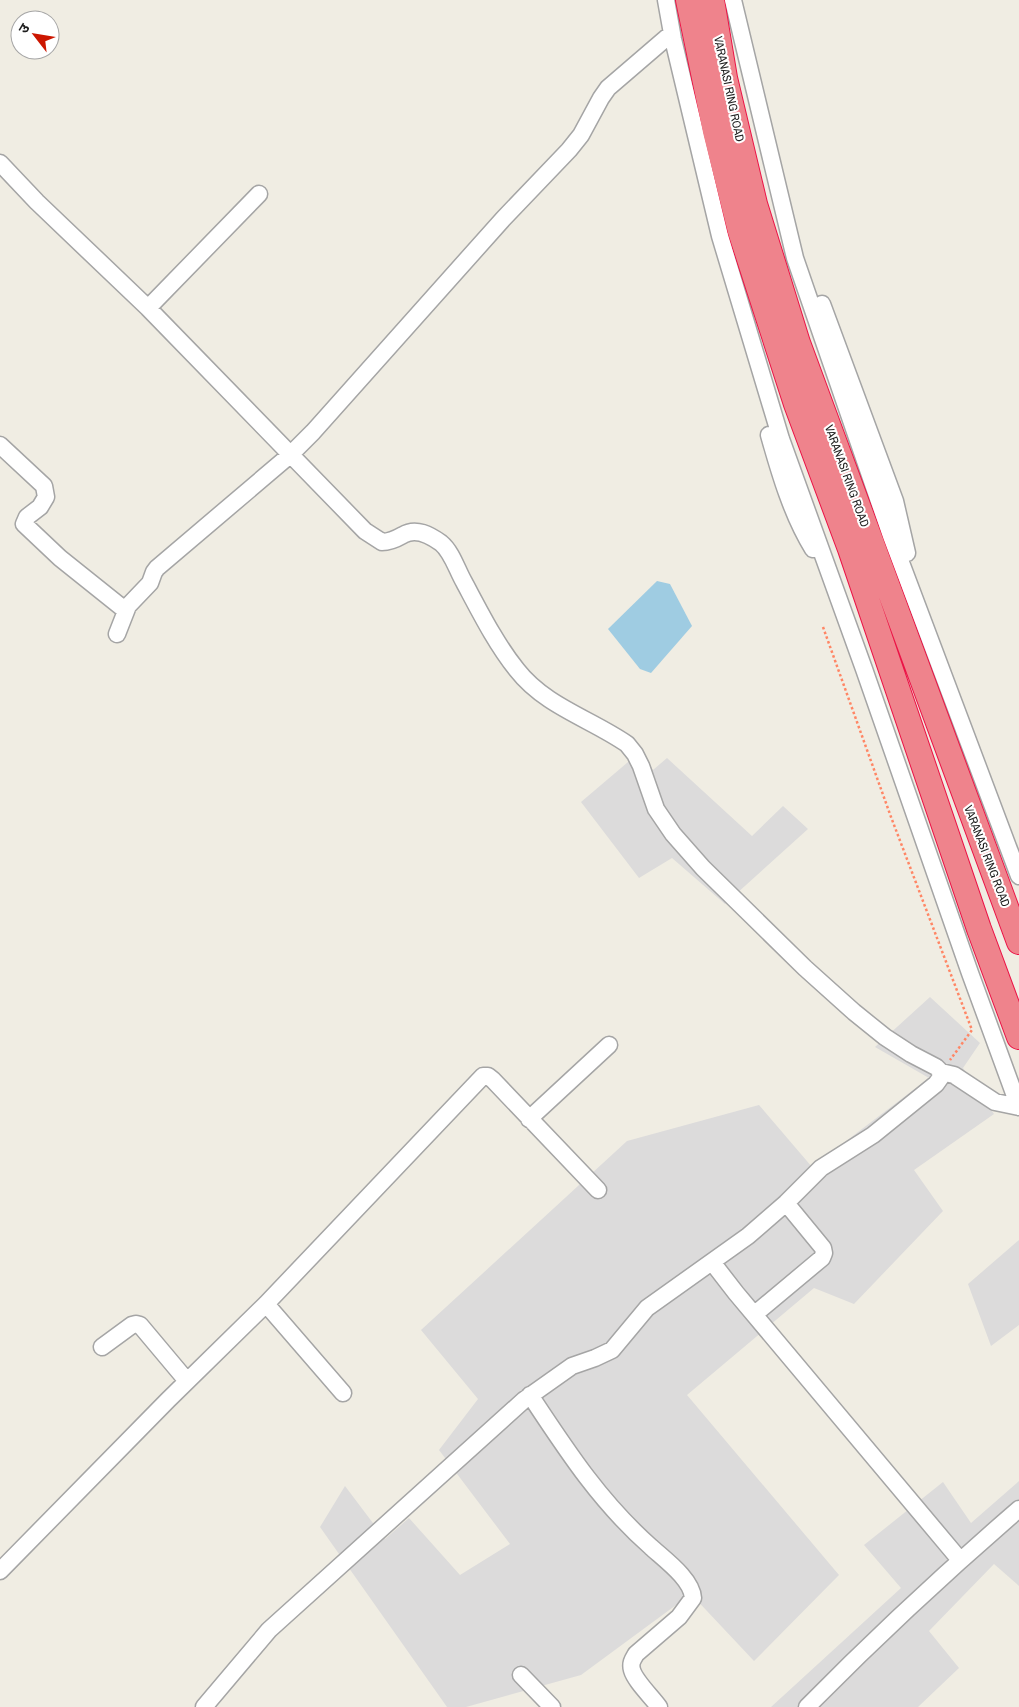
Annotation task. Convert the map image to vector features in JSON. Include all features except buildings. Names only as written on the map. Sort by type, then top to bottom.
[{"type":"highway","points":[[688,0],[715,131],[742,240],[796,404],[850,549],[979,929],[1019,1037]]},
{"type":"highway","name":"VARANASI RING ROAD","points":[[712,0],[725,78],[755,204],[798,343],[1019,942]]},
{"type":"street","points":[[666,0],[672,33],[720,236],[781,439],[966,964],[1019,1107]]},
{"type":"street","points":[[733,0],[793,253],[891,536],[1019,876]]},
{"type":"street","points":[[117,634],[126,610],[150,583],[157,568],[290,455],[313,432],[503,220],[569,150],[581,136],[608,88],[672,33]]},
{"type":"street","points":[[0,163],[37,202],[148,308],[365,531],[382,542],[388,542],[413,531],[421,532],[441,543],[449,553],[483,617],[518,671],[530,685],[558,705],[626,744],[635,754],[641,766],[656,810],[673,834],[703,868],[805,968],[885,1037],[936,1067],[941,1072],[954,1075],[995,1102],[1019,1107]]},
{"type":"street","points":[[148,308],[259,194]]},
{"type":"street","points":[[0,445],[44,486],[46,496],[40,507],[27,517],[24,524],[60,558],[126,610]]},
{"type":"street","points":[[530,1119],[609,1045]]},
{"type":"street","points":[[204,1707],[269,1630],[491,1428],[530,1395],[572,1366],[612,1350],[647,1308],[748,1236],[786,1203],[821,1168],[873,1135],[936,1084],[941,1078],[941,1072]]},
{"type":"street","points":[[0,1571],[187,1381],[266,1304],[483,1076],[488,1076],[493,1080],[598,1190]]},
{"type":"street","points":[[755,1314],[822,1258],[824,1253],[823,1248],[786,1203]]},
{"type":"street","points":[[712,1262],[960,1560]]},
{"type":"street","points":[[266,1304],[343,1393]]},
{"type":"street","points":[[102,1347],[132,1326],[140,1325],[187,1381]]},
{"type":"street","points":[[530,1395],[587,1480],[635,1532],[665,1559],[693,1592],[694,1598],[679,1617],[636,1654],[632,1661],[632,1669],[636,1677],[659,1707]]},
{"type":"street","points":[[807,1707],[862,1652],[960,1560],[1019,1508]]},
{"type":"street","points":[[521,1675],[552,1707]]},
{"type":"path","points":[[823,627],[890,817],[972,1030],[941,1072]]},
{"type":"shaded area","points":[[641,751],[653,770],[667,758],[752,836],[783,806],[808,829],[725,904],[672,858],[639,878],[581,802]]},
{"type":"shaded area","points":[[930,997],[980,1043],[963,1068],[994,1114],[914,1170],[943,1211],[854,1304],[814,1288],[687,1395],[839,1575],[754,1661],[691,1594],[581,1675],[466,1707],[447,1707],[320,1527],[345,1486],[385,1539],[409,1518],[460,1575],[510,1544],[439,1450],[478,1399],[421,1330],[627,1141],[759,1105],[812,1167],[929,1078],[875,1047]]},
{"type":"shaded area","points":[[1019,1240],[1019,1325],[991,1346],[968,1284]]},
{"type":"shaded area","points":[[1019,1481],[1019,1586],[994,1564],[929,1631],[959,1668],[918,1707],[771,1707],[901,1588],[864,1545],[943,1482],[971,1523]]},
{"type":"water","points":[[657,581],[670,584],[692,626],[651,673],[640,669],[608,629]]}]
